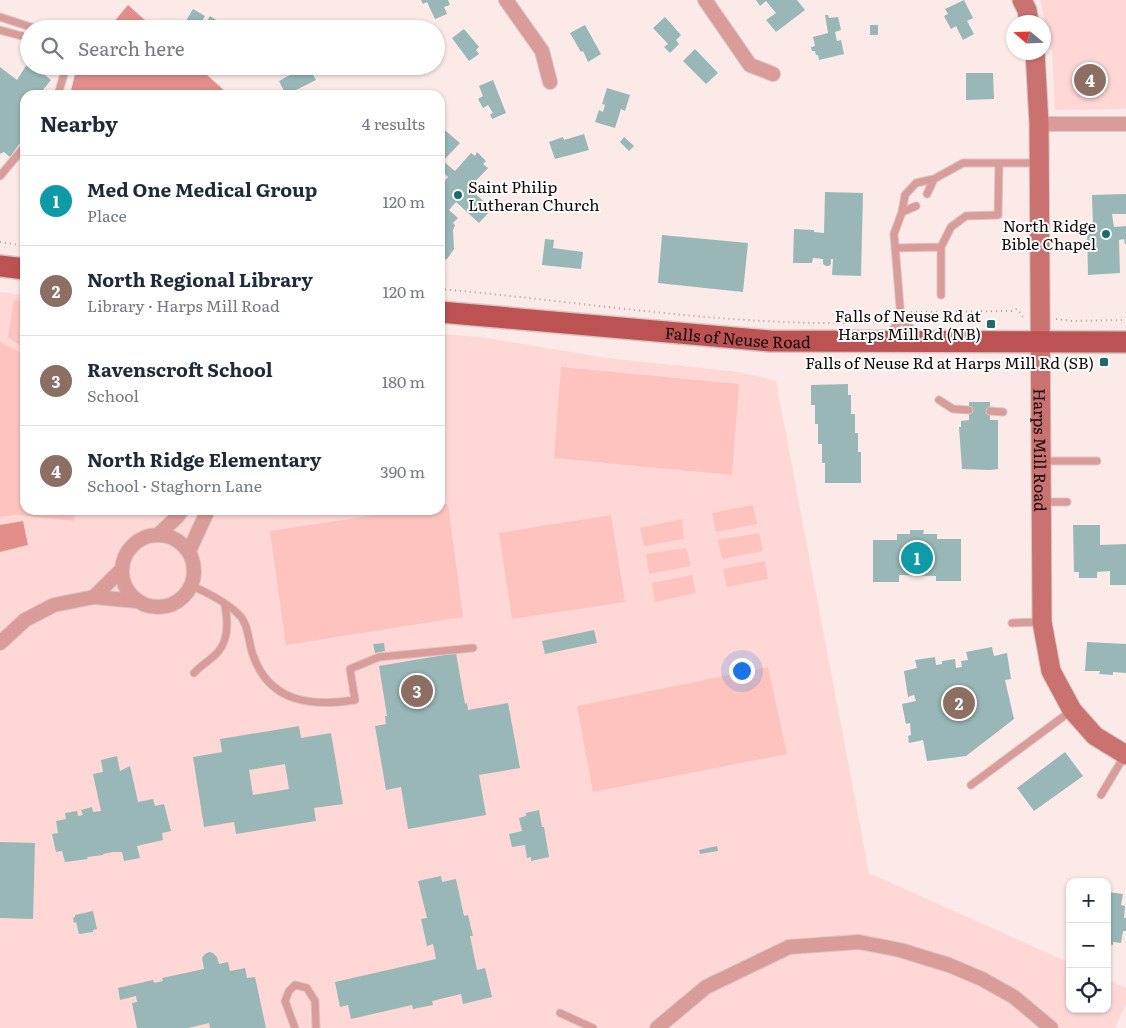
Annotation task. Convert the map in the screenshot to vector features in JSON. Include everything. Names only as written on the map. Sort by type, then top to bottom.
[{"type":"main road","points":[[0,266],[20,268]]},
{"type":"main road","name":"Falls of Neuse Road","points":[[445,312],[770,341],[884,332],[926,341],[1126,342]]},
{"type":"street","points":[[506,0],[542,51],[550,82]]},
{"type":"street","points":[[705,0],[750,66],[773,74]]},
{"type":"street","points":[[1022,0],[1028,15]]},
{"type":"street","name":"Harps Mill Road","points":[[1035,60],[1040,163],[1042,622],[1051,671],[1072,710],[1095,736],[1126,755]]},
{"type":"street","points":[[1039,124],[1126,124]]},
{"type":"street","points":[[158,535],[178,515]]},
{"type":"street","points":[[189,552],[206,515]]},
{"type":"street","points":[[0,643],[25,620],[54,605],[94,597],[137,601],[150,606],[162,607],[174,604],[184,596],[191,586],[194,575],[193,563],[189,552],[181,543],[170,537],[158,535],[147,537],[134,545],[125,559],[122,569],[124,582],[129,593],[137,601]]},
{"type":"street","points":[[94,597],[122,569]]},
{"type":"street","points":[[657,1028],[706,987],[789,947],[859,942],[900,950],[949,965],[982,979],[1014,997],[1051,1028]]},
{"type":"lane","points":[[0,17],[20,27]]},
{"type":"lane","points":[[0,30],[20,31]]},
{"type":"lane","points":[[59,90],[64,75]]},
{"type":"lane","points":[[0,176],[20,152]]},
{"type":"lane","points":[[926,341],[901,319],[894,234],[902,212],[905,195],[916,183],[934,179],[962,163],[1040,163]]},
{"type":"lane","points":[[941,295],[941,247],[951,228],[966,216],[998,215],[999,163]]},
{"type":"lane","points":[[925,192],[934,179]]},
{"type":"lane","points":[[902,212],[914,204]]},
{"type":"lane","points":[[895,248],[941,247]]},
{"type":"lane","points":[[884,332],[901,319]]},
{"type":"lane","points":[[939,400],[953,409],[969,410]]},
{"type":"lane","points":[[990,411],[1003,412]]},
{"type":"lane","points":[[1041,461],[1097,462]]},
{"type":"lane","points":[[1041,502],[1067,502]]},
{"type":"lane","points":[[191,586],[209,594],[238,613],[245,623],[252,654],[258,667],[271,684],[280,692],[292,698],[313,703],[334,703],[354,700],[350,669],[379,657],[473,648]]},
{"type":"lane","points":[[194,673],[217,653],[222,646],[228,627],[225,606]]},
{"type":"lane","points":[[1012,623],[1042,622]]},
{"type":"lane","points":[[971,785],[1072,710]]},
{"type":"lane","points":[[1101,795],[1126,755]]},
{"type":"lane","points":[[296,1028],[285,1000],[289,991],[295,985],[307,988],[315,1001],[316,1028]]},
{"type":"lane","points":[[560,1013],[593,1028]]},
{"type":"path","points":[[0,242],[20,245]]},
{"type":"path","points":[[445,289],[713,317],[845,323],[884,332]]},
{"type":"path","points":[[910,312],[1011,311],[1016,309],[1024,320]]},
{"type":"path","points":[[1056,319],[1072,321],[1126,320]]},
{"type":"shaded area","points":[[1040,0],[1126,0],[1126,109],[1055,110],[1051,15],[1043,15]]},
{"type":"shaded area","points":[[128,5],[145,20],[116,20]]},
{"type":"shaded area","points":[[75,75],[207,75],[224,90],[71,90]]},
{"type":"shaded area","points":[[0,292],[20,294],[20,515],[445,515],[445,334],[481,337],[607,358],[739,372],[776,381],[869,873],[1066,961],[1066,1013],[1111,1013],[1111,981],[1126,988],[1126,1004],[1115,1028],[0,1028]]},
{"type":"shaded area","points":[[14,300],[20,301],[20,345],[8,337]]},
{"type":"shaded area","points":[[0,342],[20,352],[20,515],[75,515],[74,521],[16,515],[0,517]]},
{"type":"shaded area","points":[[561,367],[739,384],[732,475],[554,458]]},
{"type":"shaded area","points":[[445,504],[448,504],[463,617],[286,645],[270,531],[376,515],[445,515]]},
{"type":"shaded area","points":[[753,505],[757,524],[716,532],[712,513]]},
{"type":"shaded area","points":[[611,515],[625,602],[512,619],[499,533]]},
{"type":"shaded area","points":[[682,519],[684,539],[644,546],[640,528]]},
{"type":"shaded area","points":[[23,521],[28,545],[0,552],[0,525]]},
{"type":"shaded area","points":[[759,533],[763,551],[722,559],[718,540]]},
{"type":"shaded area","points":[[686,548],[691,566],[649,574],[646,554]]},
{"type":"shaded area","points":[[765,561],[768,579],[727,587],[723,569]]},
{"type":"shaded area","points":[[692,575],[696,593],[655,602],[652,583]]},
{"type":"shaded area","points":[[768,667],[787,754],[593,792],[577,706]]},
{"type":"building","points":[[421,0],[448,0],[450,5],[444,7],[447,14],[435,19],[427,2],[423,4]]},
{"type":"building","points":[[756,0],[797,0],[805,10],[776,32],[766,20],[776,13],[766,1],[760,6]]},
{"type":"building","points":[[964,0],[973,18],[967,21],[974,34],[963,40],[956,26],[951,29],[944,16],[948,14],[945,9]]},
{"type":"building","points":[[193,9],[205,16],[203,20],[187,20]]},
{"type":"building","points":[[825,15],[828,15],[829,18],[838,17],[841,30],[835,32],[837,41],[841,40],[844,54],[819,60],[818,55],[816,55],[815,51],[812,51],[811,47],[815,46],[813,37],[828,33]]},
{"type":"building","points":[[210,16],[216,20],[208,20]]},
{"type":"building","points":[[665,17],[681,35],[676,40],[679,44],[670,53],[664,47],[668,44],[653,28]]},
{"type":"building","points":[[585,25],[601,54],[588,62],[583,51],[581,52],[570,33]]},
{"type":"building","points":[[870,25],[878,25],[878,35],[870,35]]},
{"type":"building","points":[[464,29],[479,47],[476,50],[479,54],[469,61],[452,38]]},
{"type":"building","points":[[695,49],[718,73],[706,84],[683,61]]},
{"type":"building","points":[[0,67],[17,80],[20,75],[45,75],[51,80],[43,90],[20,90],[20,143],[10,157],[4,152],[0,154]]},
{"type":"building","points":[[966,73],[993,73],[994,99],[966,100]]},
{"type":"building","points":[[290,75],[313,75],[316,80],[296,90],[284,90],[279,81]]},
{"type":"building","points":[[493,80],[506,113],[492,119],[490,114],[493,113],[488,105],[483,108],[478,99],[483,96],[479,86]]},
{"type":"building","points":[[607,88],[630,95],[625,111],[621,109],[615,128],[595,122],[599,110],[603,112],[605,105],[602,104]]},
{"type":"building","name":"Saint Philip Lutheran Church","points":[[445,130],[460,143],[445,159]]},
{"type":"building","points":[[584,134],[589,150],[555,159],[549,142],[563,137],[564,140]]},
{"type":"building","points":[[624,137],[634,146],[629,151],[620,142]]},
{"type":"building","name":"Saint Philip Lutheran Church","points":[[477,152],[486,161],[483,164],[488,168],[469,188],[492,209],[479,223],[456,202],[449,210],[458,218],[453,223],[455,225],[453,230],[454,249],[445,260],[445,181],[448,177],[445,174],[445,163],[455,171],[471,153],[475,156]]},
{"type":"building","points":[[825,192],[863,193],[861,276],[832,275],[833,259],[831,259],[829,266],[823,264],[823,259],[813,258],[812,263],[793,263],[794,229],[814,230],[814,232],[824,233]]},
{"type":"building","name":"North Ridge Bible Chapel","points":[[1126,194],[1126,214],[1112,214],[1114,227],[1126,226],[1126,244],[1124,239],[1119,240],[1120,273],[1088,275],[1087,228],[1093,228],[1092,195]]},
{"type":"building","points":[[662,235],[748,243],[743,292],[658,283]]},
{"type":"building","points":[[545,239],[554,240],[553,248],[583,252],[581,269],[542,265]]},
{"type":"building","points":[[848,384],[848,395],[851,395],[851,414],[855,414],[855,433],[858,433],[858,452],[861,452],[861,483],[825,483],[825,463],[822,463],[822,444],[818,444],[818,424],[815,424],[815,405],[811,405],[811,385]]},
{"type":"building","points":[[969,402],[990,402],[990,420],[998,420],[998,469],[962,469],[959,427],[961,427],[961,421],[969,420]]},
{"type":"building","points":[[1073,525],[1100,525],[1100,545],[1126,544],[1126,585],[1110,585],[1110,571],[1097,572],[1097,578],[1079,578],[1079,572],[1074,572]]},
{"type":"building","points":[[910,530],[924,530],[923,534],[937,534],[937,539],[961,539],[961,581],[936,581],[936,576],[899,575],[899,582],[873,582],[873,540],[897,540],[897,534],[910,534]]},
{"type":"building","points":[[594,630],[597,643],[545,654],[542,641]]},
{"type":"building","points":[[1087,642],[1126,644],[1126,673],[1113,672],[1113,675],[1099,674],[1100,671],[1085,671]]},
{"type":"building","points":[[384,643],[385,651],[375,653],[373,644]]},
{"type":"building","points":[[992,647],[994,656],[1007,653],[1011,679],[1005,680],[1014,719],[966,756],[927,761],[923,740],[909,743],[908,736],[911,735],[910,723],[906,724],[902,704],[916,701],[914,695],[908,697],[904,671],[917,668],[915,660],[935,657],[936,665],[942,664],[942,661],[955,659],[956,668],[962,667],[961,661],[968,660],[966,652]]},
{"type":"building","points":[[456,653],[465,704],[467,703],[468,710],[508,703],[520,768],[479,775],[486,815],[408,829],[401,787],[386,790],[375,726],[386,724],[385,716],[387,716],[379,666]]},
{"type":"building","points":[[299,726],[301,738],[331,733],[343,804],[314,808],[316,821],[236,834],[234,822],[204,827],[193,757],[222,752],[220,739]],"holes":[[[285,764],[289,789],[253,795],[249,770]]]},
{"type":"building","points":[[1065,752],[1083,776],[1034,811],[1017,788]]},
{"type":"building","points":[[117,756],[120,771],[130,766],[138,802],[153,799],[155,806],[164,804],[171,831],[162,833],[163,840],[137,846],[140,858],[124,861],[122,852],[113,852],[87,857],[88,859],[65,862],[62,851],[56,852],[52,834],[58,833],[56,821],[66,819],[65,813],[77,811],[78,816],[83,815],[81,810],[92,807],[93,812],[101,811],[93,774],[103,772],[101,760]]},
{"type":"building","points":[[539,810],[549,857],[531,861],[531,857],[527,858],[525,845],[512,847],[509,834],[522,831],[519,818],[526,816],[526,813]]},
{"type":"building","points":[[0,842],[35,843],[33,919],[0,918]]},
{"type":"building","points":[[717,846],[718,851],[700,854],[699,850]]},
{"type":"building","points":[[441,876],[442,882],[456,879],[464,916],[468,915],[473,936],[470,936],[477,970],[485,968],[492,997],[463,1004],[461,994],[432,1001],[433,1005],[413,1009],[412,1005],[351,1019],[348,1005],[340,1007],[335,982],[436,959],[433,944],[427,946],[421,919],[427,918],[418,881]]},
{"type":"building","points":[[1111,892],[1123,894],[1121,905],[1125,906],[1124,918],[1126,918],[1126,931],[1123,931],[1121,943],[1113,942],[1113,945],[1111,945]]},
{"type":"building","points":[[93,911],[97,929],[93,930],[93,932],[79,934],[73,918],[75,915]]},
{"type":"building","points":[[209,952],[217,957],[219,964],[228,962],[230,971],[245,968],[247,978],[255,977],[266,1028],[210,1028],[209,1023],[188,1028],[137,1028],[132,1003],[137,1002],[136,996],[120,1000],[118,988],[153,980],[154,983],[163,981],[162,978],[204,969],[202,958]]},
{"type":"place","name":"North Ridge Elementary","points":[[1090,80]]},
{"type":"place","name":"Saint Philip Lutheran Church","points":[[458,195]]},
{"type":"place","name":"North Ridge Bible Chapel","points":[[1106,234]]},
{"type":"place","name":"Falls of Neuse Rd at Harps Mill Rd (NB)","points":[[991,324]]},
{"type":"place","name":"Falls of Neuse Rd at Harps Mill Rd (SB)","points":[[1104,362]]},
{"type":"place","name":"Med One Medical Group","points":[[917,558]]},
{"type":"place","name":"Ravenscroft School","points":[[417,691]]},
{"type":"place","name":"North Regional Library","points":[[959,703]]}]
